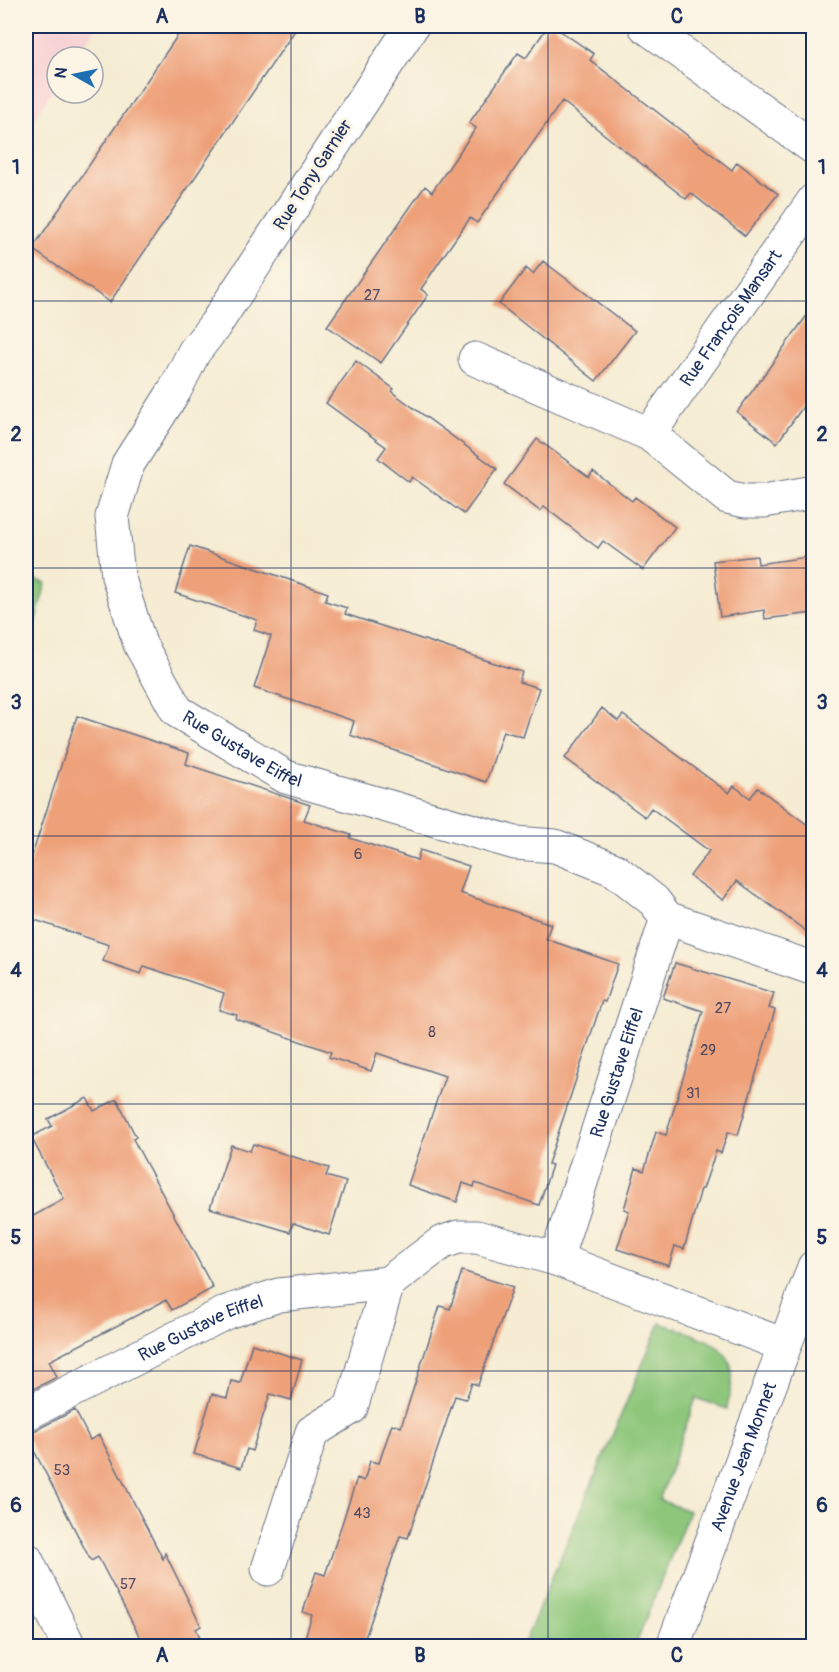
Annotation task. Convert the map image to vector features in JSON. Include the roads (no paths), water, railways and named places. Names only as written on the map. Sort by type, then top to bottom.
[{"type":"street","name":"Rue Tony Garnier","points":[[215,325],[412,26]]},
{"type":"street","points":[[645,26],[813,148]]},
{"type":"street","name":"Rue François Mansart","points":[[649,434],[813,200]]},
{"type":"street","name":"Rue Gustave Eiffel","points":[[215,325],[194,352],[175,390],[128,464],[112,517],[118,576],[140,644],[177,711],[286,777],[515,843],[555,846],[615,870],[654,901],[667,918],[813,969]]},
{"type":"street","points":[[475,360],[649,434],[727,497],[745,501],[764,501],[813,492]]},
{"type":"street","name":"Rue Gustave Eiffel","points":[[556,1259],[667,918]]},
{"type":"street","points":[[268,1569],[312,1432],[351,1408],[388,1283],[441,1243],[458,1237],[477,1237],[556,1259],[784,1345]]},
{"type":"street","name":"Avenue Jean Monnet","points":[[673,1647],[813,1267]]},
{"type":"street","name":"Rue Gustave Eiffel","points":[[26,1414],[227,1312],[279,1295],[388,1283]]},
{"type":"street","points":[[26,1559],[69,1647]]}]
